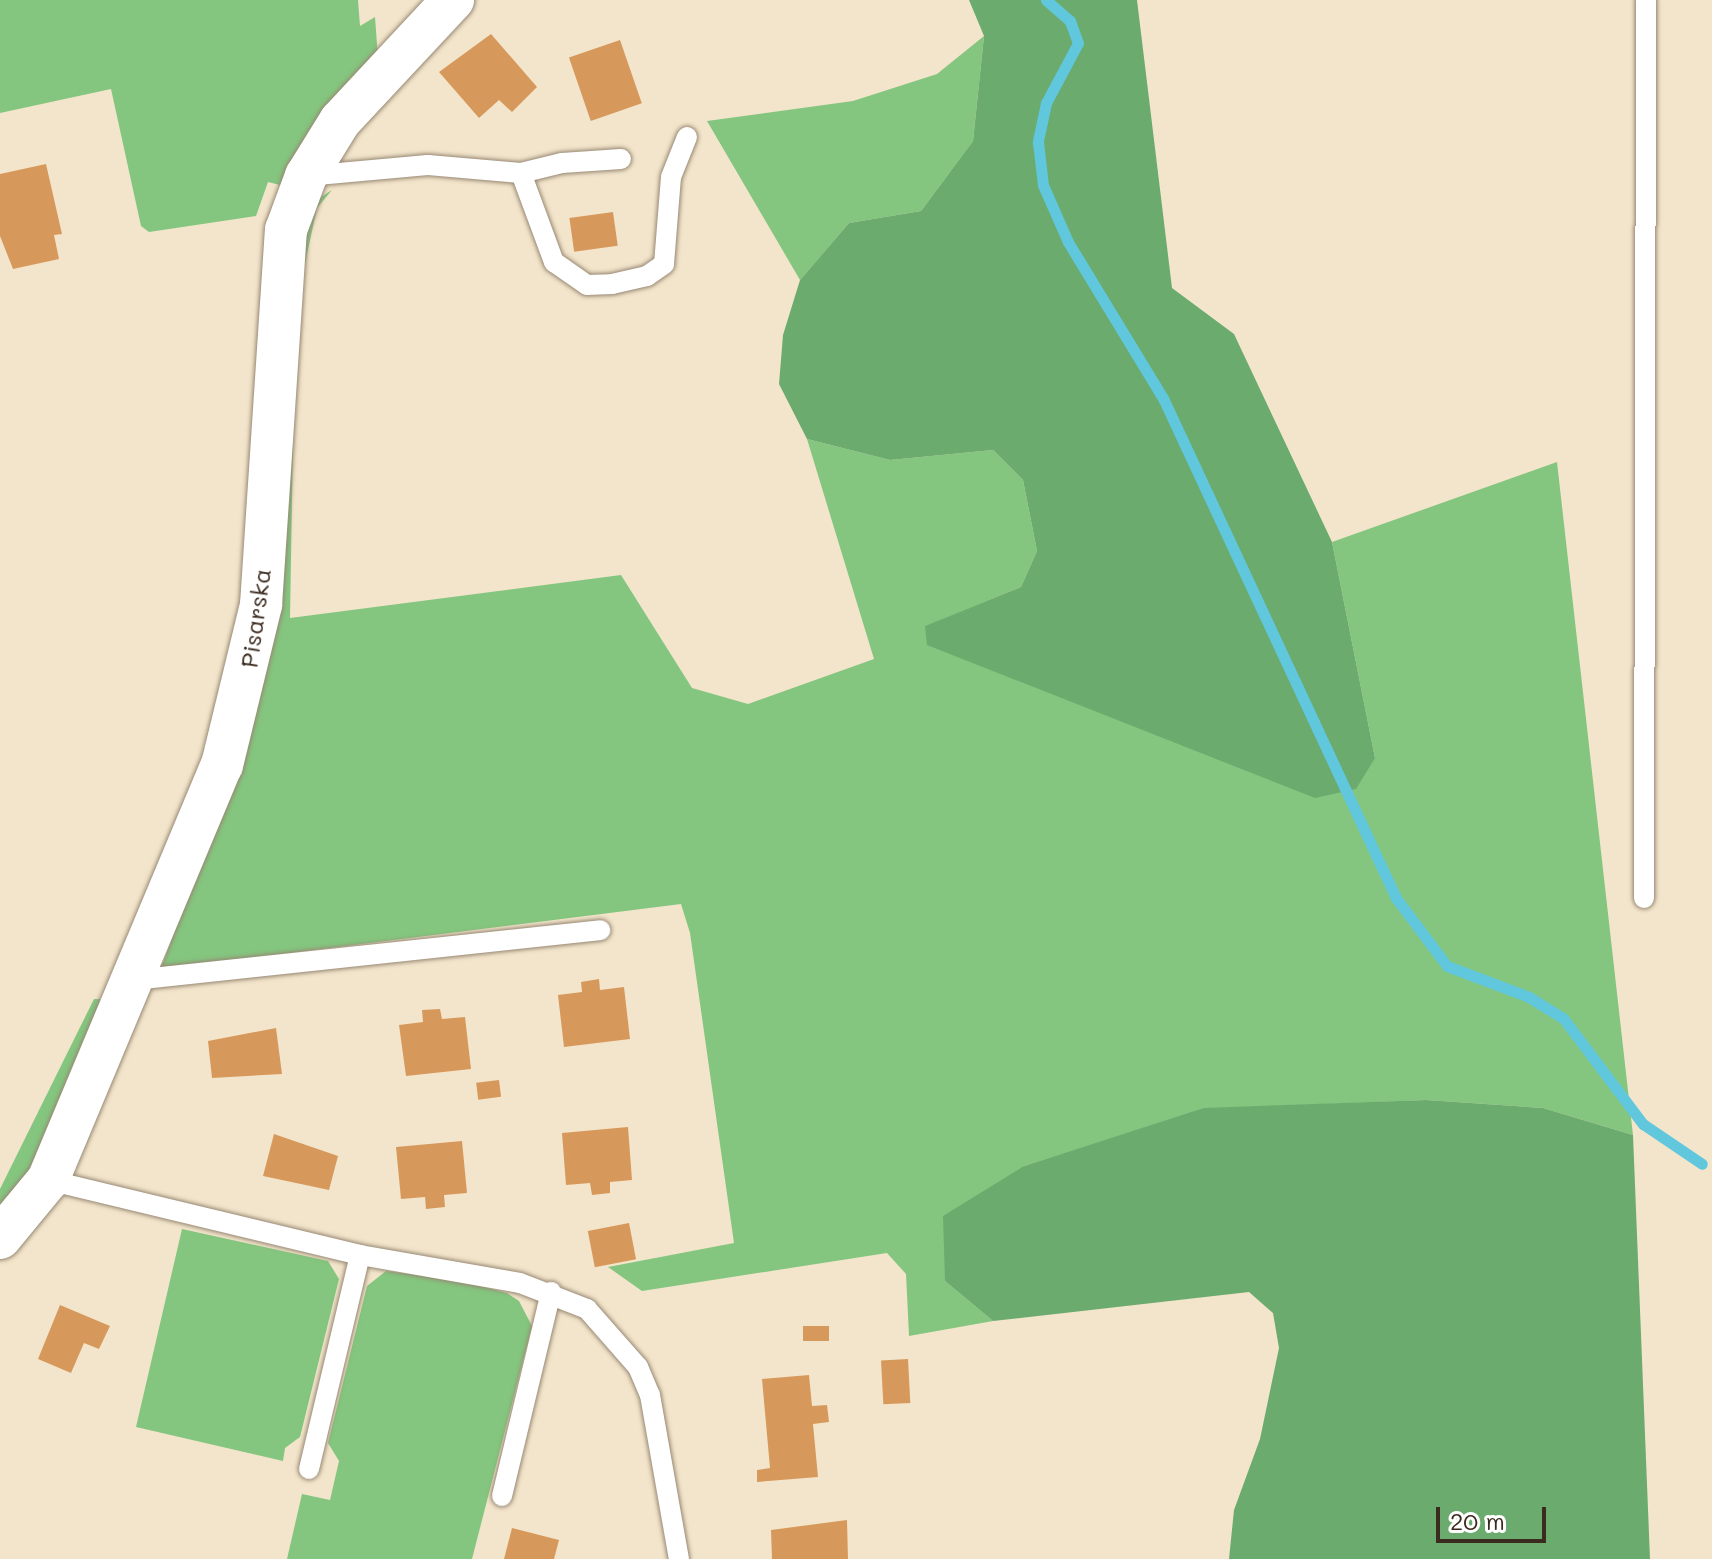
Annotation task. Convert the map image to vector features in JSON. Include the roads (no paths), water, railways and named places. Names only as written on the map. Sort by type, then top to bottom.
[{"type":"street","name":"Pisarska","points":[[0,1238],[48,1180],[222,765],[252,657],[261,605],[279,288],[286,230],[306,176],[340,121],[453,0]]},
{"type":"lane","points":[[1644,898],[1646,0]]},
{"type":"lane","points":[[521,173],[554,262],[587,285],[632,281],[664,264],[671,177],[687,137]]},
{"type":"lane","points":[[306,176],[428,165],[521,173],[562,163],[621,159]]},
{"type":"lane","points":[[134,980],[600,930]]},
{"type":"lane","points":[[48,1180],[360,1255],[551,1292],[587,1309],[638,1367],[658,1432],[679,1559]]},
{"type":"lane","points":[[309,1469],[360,1255]]},
{"type":"lane","points":[[502,1496],[551,1292]]},
{"type":"waterway","points":[[1046,0],[1070,21],[1078,43],[1046,103],[1038,142],[1043,185],[1068,242],[1163,398],[1396,898],[1447,966],[1529,997],[1563,1018],[1643,1124],[1702,1164]]}]
